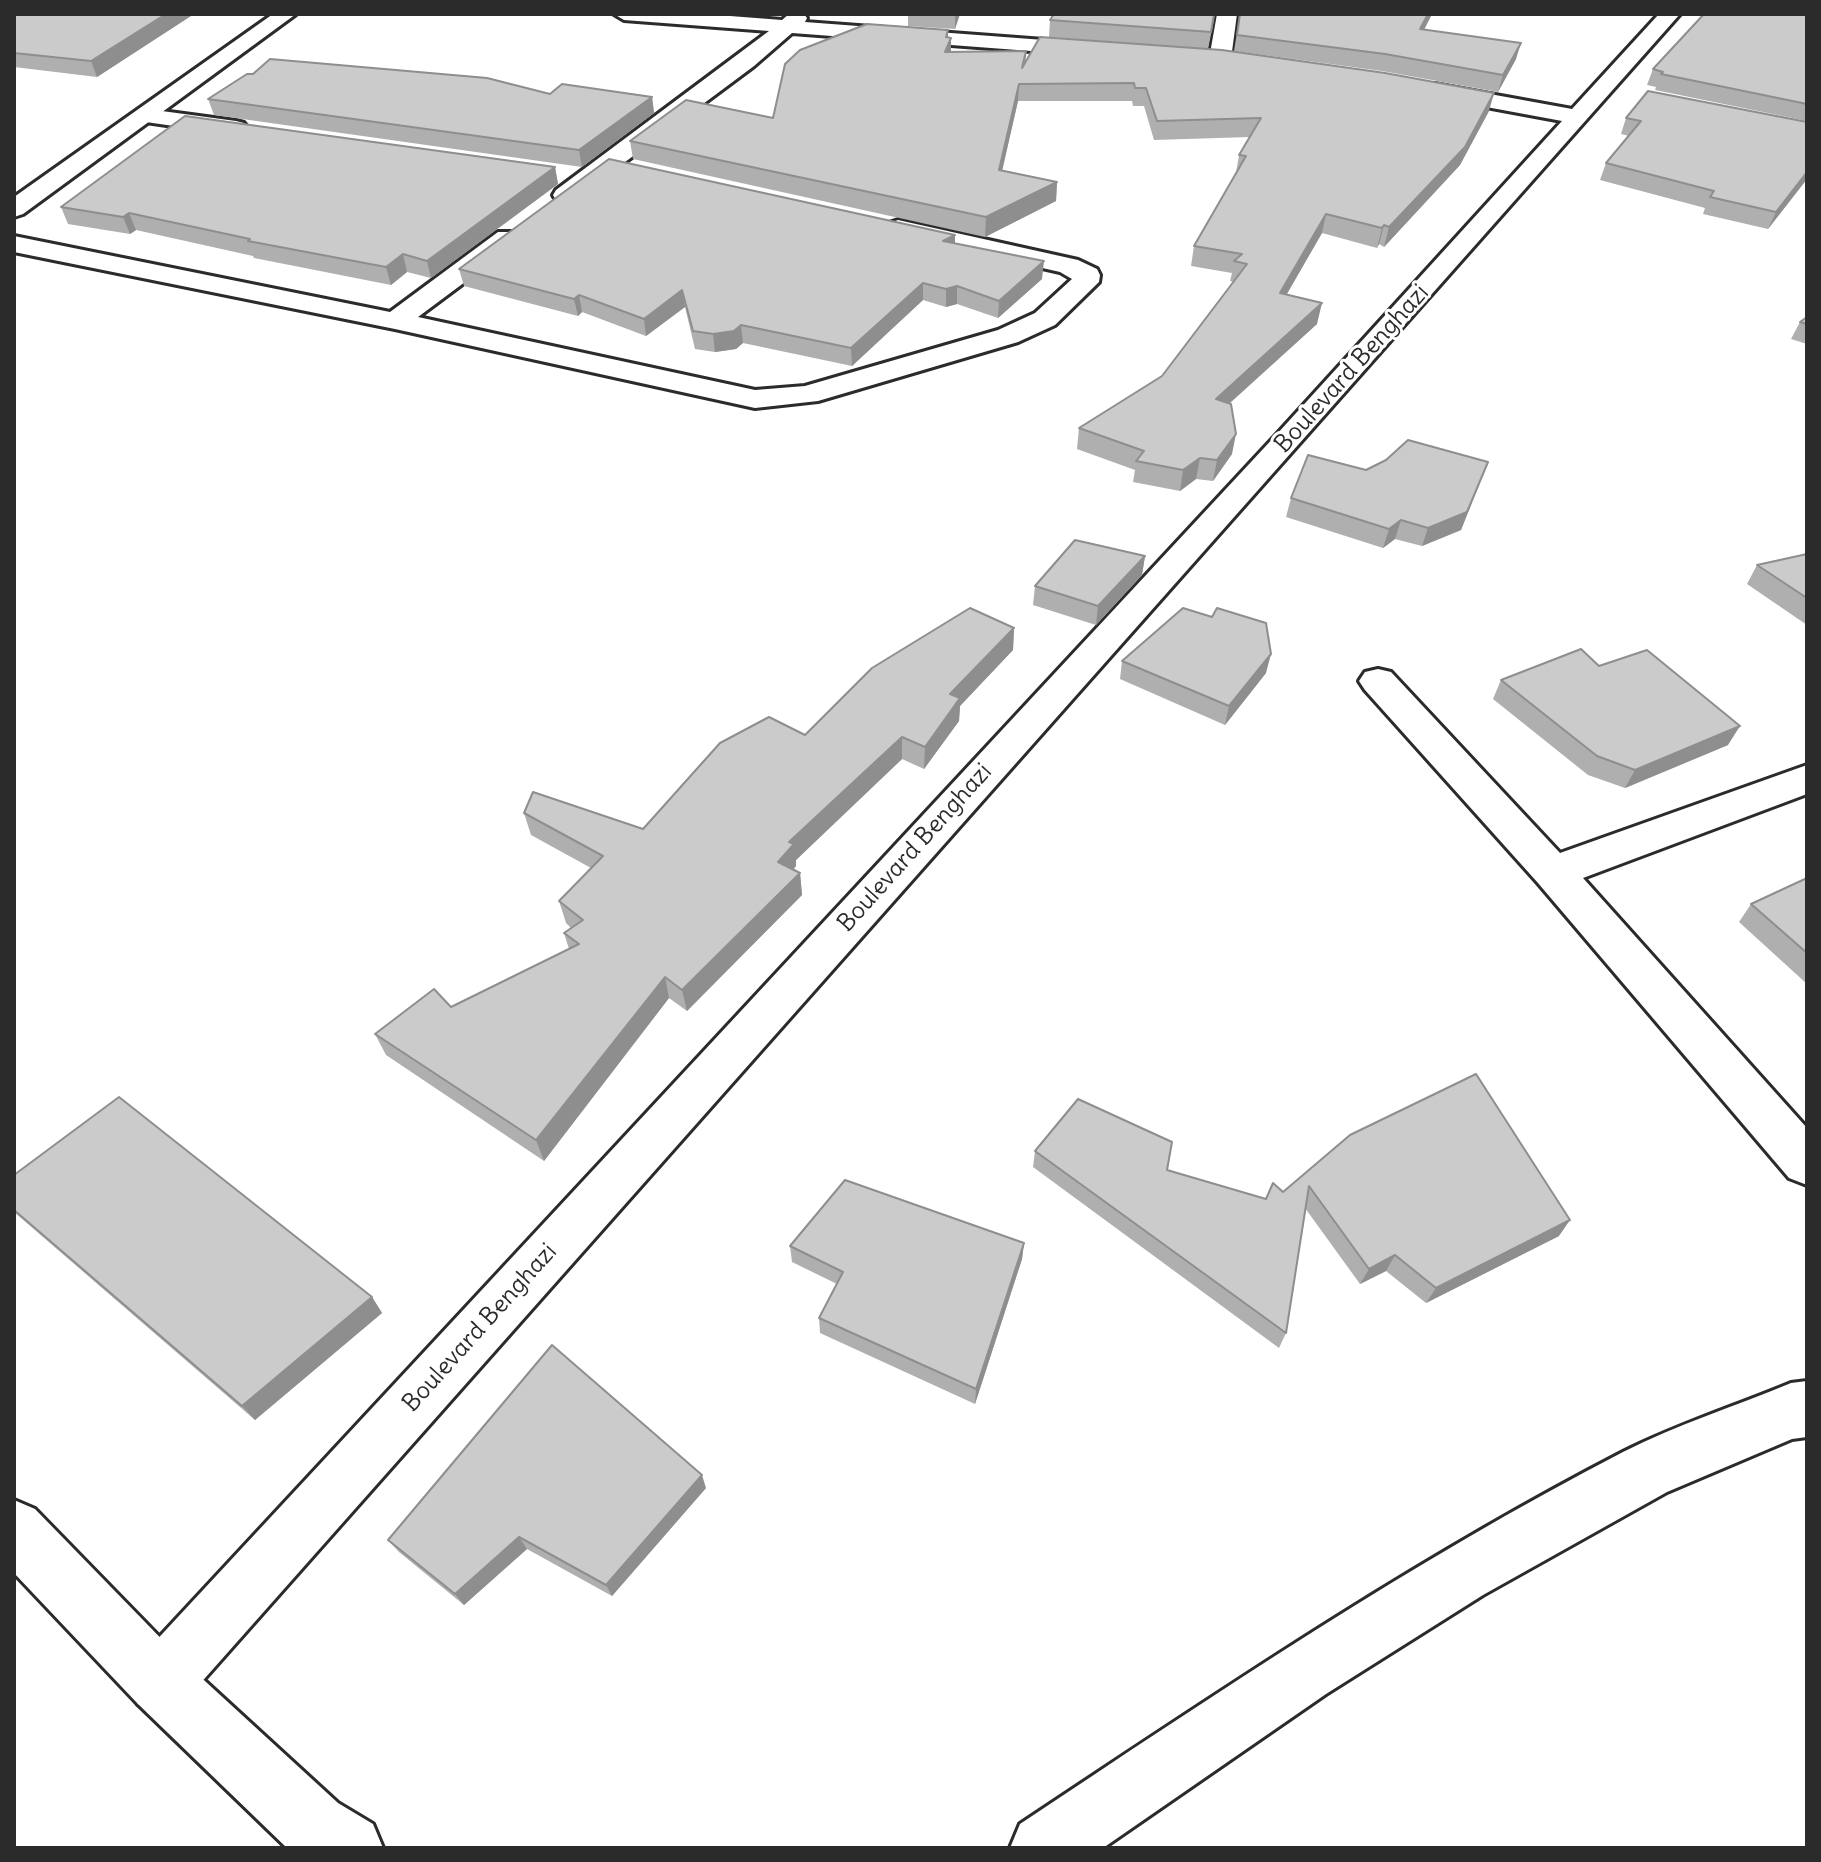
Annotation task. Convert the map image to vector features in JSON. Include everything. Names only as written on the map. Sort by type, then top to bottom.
[{"type":"street","points":[[14,209],[286,14]]},
{"type":"street","points":[[624,14],[794,20],[1014,34],[1115,51]]},
{"type":"street","points":[[1220,59],[1227,14]]},
{"type":"street","name":"Boulevard Benghazi","points":[[160,1682],[1288,441],[1605,100],[1670,14]]},
{"type":"street","points":[[549,207],[794,20]]},
{"type":"street","points":[[1417,88],[1605,100]]},
{"type":"street","points":[[147,116],[257,131]]},
{"type":"street","points":[[556,174],[637,171]]},
{"type":"street","points":[[14,244],[395,321],[727,395],[778,399],[807,395],[1028,329],[1045,319],[1085,282],[1087,275],[1069,266],[868,222]]},
{"type":"street","points":[[395,321],[523,226]]},
{"type":"street","points":[[1378,681],[1553,872],[1807,1163]]},
{"type":"street","points":[[1553,872],[1807,779]]},
{"type":"street","points":[[1044,1848],[1304,1672],[1462,1574],[1646,1471],[1791,1411],[1807,1409]]},
{"type":"street","points":[[14,1530],[160,1682],[314,1827],[349,1848]]},
{"type":"building","points":[[14,14],[166,14],[91,61],[14,53]]},
{"type":"building","points":[[1054,14],[1214,14],[1211,32],[1050,20]]},
{"type":"building","points":[[1240,14],[1428,14],[1420,29],[1521,43],[1503,75],[1385,54],[1237,35]]},
{"type":"building","points":[[1704,14],[1807,14],[1807,104],[1661,74],[1663,72],[1653,69]]},
{"type":"building","points":[[867,24],[948,30],[946,37],[951,38],[945,52],[1026,51],[1022,68],[1040,37],[1222,50],[1385,73],[1494,93],[1465,147],[1389,227],[1326,214],[1280,293],[1322,303],[1216,399],[1231,404],[1236,434],[1217,460],[1200,458],[1183,470],[1136,461],[1144,451],[1079,428],[1162,376],[1247,264],[1234,261],[1242,254],[1194,246],[1246,156],[1239,155],[1261,118],[1157,121],[1146,88],[1135,88],[1134,83],[1019,84],[999,170],[1057,182],[986,217],[630,141],[686,100],[773,118],[785,64],[800,50]]},
{"type":"building","points":[[270,59],[487,78],[550,94],[562,84],[652,97],[579,150],[208,99],[247,74],[253,74]]},
{"type":"building","points":[[1648,91],[1807,122],[1807,172],[1776,212],[1710,197],[1714,191],[1606,163],[1641,121],[1626,118]]},
{"type":"building","points":[[185,116],[555,167],[427,261],[403,254],[386,267],[248,241],[250,239],[129,213],[123,217],[61,207]]},
{"type":"building","points":[[609,159],[955,235],[943,241],[1044,261],[999,301],[957,286],[946,289],[923,283],[851,348],[741,325],[734,331],[713,334],[693,331],[682,290],[644,319],[579,295],[574,299],[459,269]]},
{"type":"building","points":[[1408,440],[1488,462],[1467,512],[1428,528],[1401,520],[1389,529],[1291,498],[1308,455],[1366,470],[1386,460]]},
{"type":"building","points":[[1075,540],[1145,556],[1098,606],[1035,586]]},
{"type":"building","points":[[1807,554],[1807,598],[1757,565]]},
{"type":"building","points":[[970,608],[1014,628],[950,694],[960,698],[925,747],[902,737],[789,842],[794,844],[778,862],[800,873],[682,990],[665,977],[536,1140],[375,1034],[434,989],[451,1007],[579,944],[564,933],[583,920],[559,901],[603,856],[524,813],[533,792],[643,829],[720,743],[769,717],[805,735],[872,668]]},
{"type":"building","points":[[1183,608],[1212,617],[1217,608],[1266,623],[1271,654],[1229,706],[1122,661]]},
{"type":"building","points":[[1581,649],[1599,666],[1647,650],[1740,726],[1635,770],[1597,756],[1501,680]]},
{"type":"building","points":[[1807,878],[1807,953],[1751,904]]},
{"type":"building","points":[[1476,1074],[1570,1220],[1436,1288],[1395,1255],[1369,1269],[1309,1186],[1286,1333],[1035,1151],[1078,1099],[1172,1142],[1167,1170],[1266,1199],[1273,1183],[1283,1192],[1350,1135]]},
{"type":"building","points":[[119,1097],[372,1297],[242,1406],[14,1210],[14,1175]]},
{"type":"building","points":[[845,1180],[1024,1243],[976,1389],[819,1318],[843,1272],[790,1246]]},
{"type":"building","points":[[552,1345],[702,1475],[606,1585],[519,1537],[455,1594],[388,1540]]}]
